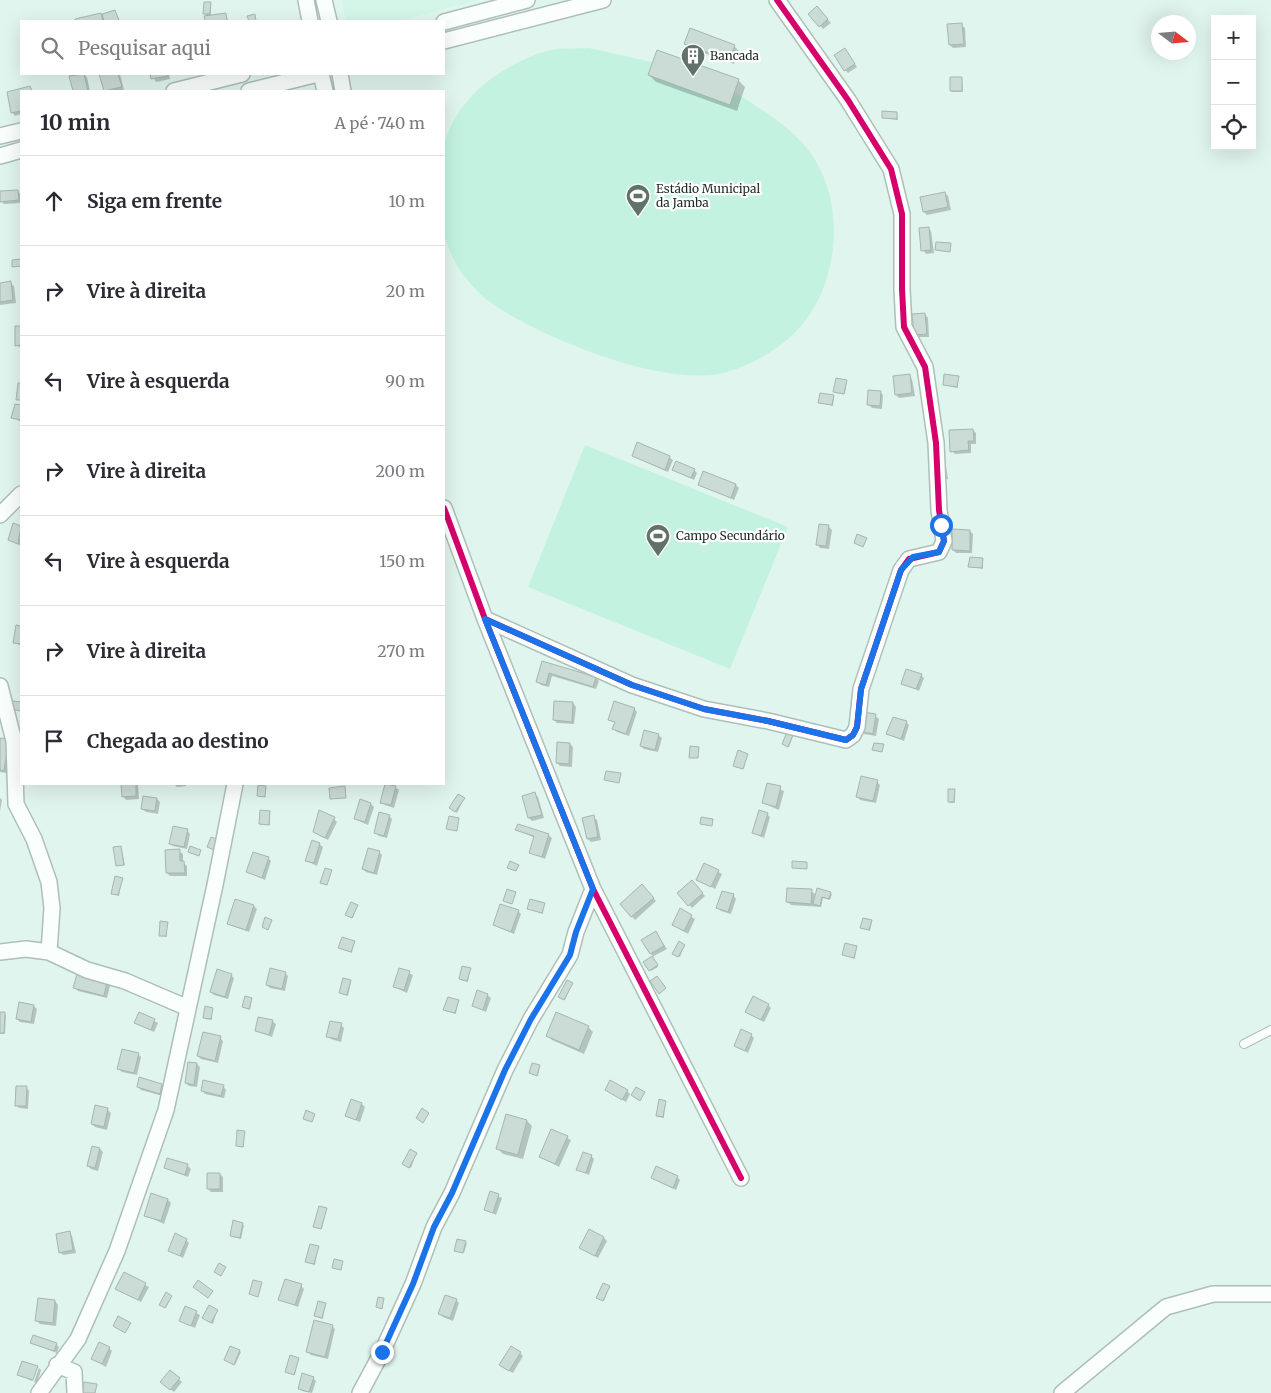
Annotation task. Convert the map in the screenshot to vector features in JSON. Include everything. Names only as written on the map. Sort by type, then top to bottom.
[{"type":"street","points":[[306,0],[310,20]]},
{"type":"street","points":[[324,0],[328,20]]},
{"type":"street","points":[[445,22],[527,0]]},
{"type":"street","points":[[445,41],[602,0]]},
{"type":"street","points":[[485,619],[650,691],[704,709],[768,721],[846,740],[853,735],[857,727],[861,689],[901,570],[909,559],[939,552],[942,549],[944,541],[939,510],[935,434],[925,366],[904,327],[902,214],[891,169],[848,100],[777,0]]},
{"type":"street","points":[[178,90],[238,75]]},
{"type":"street","points":[[253,90],[316,75]]},
{"type":"street","points":[[320,75],[325,90]]},
{"type":"street","points":[[340,75],[343,90]]},
{"type":"street","points":[[0,136],[20,131]]},
{"type":"street","points":[[0,156],[20,150]]},
{"type":"street","points":[[0,515],[20,495]]},
{"type":"street","points":[[445,511],[485,619],[593,889],[742,1178]]},
{"type":"street","points":[[0,686],[14,741],[16,804],[34,839],[49,882],[52,908],[49,952]]},
{"type":"street","points":[[39,1393],[57,1365],[78,1339],[116,1251],[166,1110],[235,785]]},
{"type":"street","points":[[360,1393],[386,1344],[413,1284],[434,1227],[452,1193],[505,1070],[531,1019],[570,955],[576,932],[593,889]]},
{"type":"street","points":[[0,952],[26,950],[49,952],[87,970],[125,981],[188,1008]]},
{"type":"street","points":[[1062,1393],[1166,1307],[1213,1294],[1271,1294]]},
{"type":"street","points":[[57,1365],[74,1372],[75,1393]]},
{"type":"lane","points":[[1244,1044],[1271,1030]]},
{"type":"shaded area","points":[[342,0],[479,0],[402,20],[346,20]]},
{"type":"shaded area","name":"Estádio Municipal da Jamba","points":[[589,48],[652,62],[657,50],[739,79],[734,92],[788,129],[814,158],[824,177],[834,221],[830,266],[814,308],[801,326],[776,348],[747,365],[727,372],[701,376],[638,367],[603,356],[537,329],[487,300],[466,278],[456,264],[445,237],[445,143],[450,129],[458,113],[469,99],[496,76],[527,58],[548,50]]},
{"type":"shaded area","name":"Campo Secundário","points":[[585,445],[788,527],[730,669],[528,587]]},
{"type":"building","points":[[204,2],[211,2],[210,14],[203,14]]},
{"type":"building","points":[[817,6],[828,19],[819,27],[808,14]]},
{"type":"building","points":[[115,10],[119,20],[104,20],[102,14]]},
{"type":"building","points":[[101,13],[103,20],[75,20]]},
{"type":"building","points":[[226,13],[227,20],[205,20],[204,16]]},
{"type":"building","points":[[255,14],[256,20],[249,20],[247,16]]},
{"type":"building","points":[[962,23],[964,44],[949,45],[947,24]]},
{"type":"building","points":[[690,28],[735,45],[729,60],[684,44]]},
{"type":"building","points":[[845,48],[855,64],[844,71],[834,55]]},
{"type":"building","name":"Bancada","points":[[657,50],[739,79],[730,105],[648,75]]},
{"type":"building","points":[[84,75],[88,90],[73,90],[69,76]]},
{"type":"building","points":[[99,75],[118,75],[122,87],[104,90]]},
{"type":"building","points":[[150,75],[168,76],[151,79]]},
{"type":"building","points":[[950,77],[962,77],[962,91],[950,91]]},
{"type":"building","points":[[30,86],[32,90],[20,90],[20,111],[11,113],[7,92]]},
{"type":"building","points":[[882,111],[897,112],[897,119],[882,118]]},
{"type":"building","points":[[18,190],[19,200],[0,202],[0,191]]},
{"type":"building","points":[[945,192],[948,207],[923,212],[920,197]]},
{"type":"building","points":[[929,227],[931,250],[921,251],[919,228]]},
{"type":"building","points":[[936,242],[951,243],[950,252],[935,250]]},
{"type":"building","points":[[20,259],[20,266],[12,267],[12,260]]},
{"type":"building","points":[[11,281],[13,300],[0,302],[0,283]]},
{"type":"building","points":[[925,313],[927,334],[914,335],[912,314]]},
{"type":"building","points":[[15,326],[20,326],[20,345],[15,346]]},
{"type":"building","points":[[910,374],[912,393],[895,395],[893,376]]},
{"type":"building","points":[[944,374],[959,376],[957,387],[943,385]]},
{"type":"building","points":[[836,378],[847,380],[844,394],[833,392]]},
{"type":"building","points":[[18,383],[20,383],[20,400],[16,400]]},
{"type":"building","points":[[868,390],[881,391],[880,406],[867,405]]},
{"type":"building","points":[[820,393],[834,395],[832,405],[818,403]]},
{"type":"building","points":[[15,404],[20,405],[20,420],[11,418]]},
{"type":"building","points":[[973,429],[974,441],[968,441],[969,450],[950,452],[949,430]]},
{"type":"building","points":[[637,442],[670,456],[665,470],[632,456]]},
{"type":"building","points":[[676,461],[695,469],[691,478],[672,470]]},
{"type":"building","points":[[703,471],[736,484],[731,498],[698,485]]},
{"type":"building","points":[[13,523],[20,526],[18,544],[8,540]]},
{"type":"building","points":[[819,524],[829,525],[826,546],[816,545]]},
{"type":"building","points":[[952,529],[970,530],[970,551],[952,550]]},
{"type":"building","points":[[857,534],[867,538],[863,547],[854,543]]},
{"type":"building","points":[[970,557],[983,558],[982,568],[968,567]]},
{"type":"building","points":[[16,625],[20,626],[20,644],[13,643]]},
{"type":"building","points":[[542,661],[596,677],[593,687],[549,673],[546,685],[536,682]]},
{"type":"building","points":[[906,669],[922,674],[916,689],[901,684]]},
{"type":"building","points":[[12,701],[20,702],[20,711],[10,709]]},
{"type":"building","points":[[554,701],[573,702],[572,722],[553,720]]},
{"type":"building","points":[[614,701],[635,708],[626,734],[612,729],[615,722],[608,720]]},
{"type":"building","points":[[863,712],[876,714],[873,734],[859,731]]},
{"type":"building","points":[[893,717],[907,721],[901,739],[886,734]]},
{"type":"building","points":[[644,730],[659,734],[655,750],[640,746]]},
{"type":"building","points":[[787,732],[793,735],[788,747],[782,744]]},
{"type":"building","points":[[0,738],[9,739],[4,771],[0,770]]},
{"type":"building","points":[[557,742],[570,743],[569,764],[556,763]]},
{"type":"building","points":[[874,743],[884,744],[882,752],[872,750]]},
{"type":"building","points":[[690,746],[699,747],[698,758],[689,758]]},
{"type":"building","points":[[738,750],[748,754],[743,769],[733,766]]},
{"type":"building","points":[[606,771],[621,773],[619,783],[604,780]]},
{"type":"building","points":[[861,776],[878,780],[873,801],[856,797]]},
{"type":"building","points":[[767,783],[781,786],[776,807],[762,803]]},
{"type":"building","points":[[121,785],[136,785],[136,796],[122,797]]},
{"type":"building","points":[[258,785],[266,786],[265,797],[257,796]]},
{"type":"building","points":[[385,785],[396,786],[391,805],[380,803]]},
{"type":"building","points":[[345,786],[346,798],[330,799],[329,788]]},
{"type":"building","points":[[948,789],[955,789],[954,802],[948,802]]},
{"type":"building","points":[[535,792],[542,815],[528,818],[522,796]]},
{"type":"building","points":[[458,794],[465,798],[455,812],[449,808]]},
{"type":"building","points":[[143,796],[157,798],[155,811],[141,809]]},
{"type":"building","points":[[360,799],[371,803],[365,822],[354,819]]},
{"type":"building","points":[[260,810],[270,811],[269,825],[259,824]]},
{"type":"building","points":[[319,810],[335,817],[325,838],[313,832]]},
{"type":"building","points":[[759,810],[768,813],[761,836],[752,833]]},
{"type":"building","points":[[379,812],[390,815],[384,836],[374,833]]},
{"type":"building","points":[[594,815],[598,837],[587,839],[582,818]]},
{"type":"building","points":[[449,816],[459,818],[457,831],[446,829]]},
{"type":"building","points":[[701,817],[713,819],[712,826],[700,824]]},
{"type":"building","points":[[518,824],[549,834],[542,857],[529,853],[534,836],[515,830]]},
{"type":"building","points":[[173,826],[188,829],[184,847],[169,844]]},
{"type":"building","points":[[211,837],[217,839],[214,850],[207,847]]},
{"type":"building","points":[[312,840],[320,843],[314,863],[305,861]]},
{"type":"building","points":[[121,846],[124,865],[116,866],[113,847]]},
{"type":"building","points":[[190,846],[201,850],[199,856],[188,852]]},
{"type":"building","points":[[368,848],[380,851],[374,873],[362,869]]},
{"type":"building","points":[[180,849],[180,861],[184,861],[185,873],[166,873],[165,850]]},
{"type":"building","points":[[253,852],[269,857],[262,878],[246,872]]},
{"type":"building","points":[[510,861],[519,865],[516,871],[507,868]]},
{"type":"building","points":[[792,861],[807,862],[807,869],[792,868]]},
{"type":"building","points":[[704,863],[719,870],[711,887],[696,880]]},
{"type":"building","points":[[325,868],[332,870],[327,885],[320,883]]},
{"type":"building","points":[[115,876],[123,878],[118,895],[111,894]]},
{"type":"building","points":[[692,880],[703,893],[688,906],[677,893]]},
{"type":"building","points":[[642,884],[654,898],[631,917],[620,904]]},
{"type":"building","points":[[787,888],[812,889],[811,904],[786,902]]},
{"type":"building","points":[[817,888],[831,892],[829,899],[822,897],[820,906],[813,904]]},
{"type":"building","points":[[507,889],[516,892],[512,904],[503,901]]},
{"type":"building","points":[[722,891],[734,894],[728,912],[716,908]]},
{"type":"building","points":[[235,899],[254,905],[246,930],[227,924]]},
{"type":"building","points":[[530,899],[545,903],[542,913],[527,909]]},
{"type":"building","points":[[351,902],[358,905],[352,918],[345,915]]},
{"type":"building","points":[[500,904],[519,910],[511,932],[493,925]]},
{"type":"building","points":[[680,908],[692,915],[684,931],[672,925]]},
{"type":"building","points":[[265,917],[272,920],[268,930],[262,927]]},
{"type":"building","points":[[863,918],[872,920],[869,930],[860,928]]},
{"type":"building","points":[[160,921],[168,922],[166,936],[159,936]]},
{"type":"building","points":[[656,931],[664,946],[650,954],[641,940]]},
{"type":"building","points":[[342,937],[355,941],[351,952],[338,948]]},
{"type":"building","points":[[679,941],[685,945],[678,957],[672,954]]},
{"type":"building","points":[[845,943],[857,946],[854,958],[842,955]]},
{"type":"building","points":[[652,956],[658,965],[649,971],[643,962]]},
{"type":"building","points":[[462,966],[471,968],[467,981],[459,979]]},
{"type":"building","points":[[270,968],[286,972],[282,989],[266,985]]},
{"type":"building","points":[[399,968],[410,971],[404,990],[393,987]]},
{"type":"building","points":[[217,969],[232,974],[225,997],[210,992]]},
{"type":"building","points":[[78,971],[107,982],[104,996],[73,988]]},
{"type":"building","points":[[657,976],[666,988],[659,994],[650,981]]},
{"type":"building","points":[[343,978],[351,980],[347,995],[339,993]]},
{"type":"building","points":[[567,980],[573,983],[564,1000],[558,997]]},
{"type":"building","points":[[477,990],[488,994],[483,1010],[472,1006]]},
{"type":"building","points":[[245,996],[252,998],[249,1009],[242,1007]]},
{"type":"building","points":[[753,996],[769,1004],[761,1020],[745,1012]]},
{"type":"building","points":[[448,997],[459,1000],[455,1013],[443,1010]]},
{"type":"building","points":[[19,1002],[34,1005],[31,1022],[16,1019]]},
{"type":"building","points":[[205,1006],[213,1008],[211,1019],[203,1018]]},
{"type":"building","points":[[0,1012],[5,1012],[4,1033],[0,1033]]},
{"type":"building","points":[[139,1012],[155,1019],[151,1030],[134,1023]]},
{"type":"building","points":[[556,1012],[589,1026],[579,1050],[546,1036]]},
{"type":"building","points":[[258,1017],[273,1020],[269,1035],[255,1031]]},
{"type":"building","points":[[330,1021],[342,1023],[338,1039],[326,1037]]},
{"type":"building","points":[[741,1029],[752,1034],[745,1051],[734,1046]]},
{"type":"building","points":[[203,1032],[221,1036],[215,1061],[197,1056]]},
{"type":"building","points":[[122,1049],[139,1053],[134,1073],[117,1069]]},
{"type":"building","points":[[188,1062],[197,1063],[194,1085],[185,1083]]},
{"type":"building","points":[[532,1063],[540,1065],[537,1076],[529,1073]]},
{"type":"building","points":[[139,1077],[162,1084],[160,1094],[137,1087]]},
{"type":"building","points":[[203,1080],[224,1085],[221,1096],[201,1091]]},
{"type":"building","points":[[610,1080],[628,1090],[622,1100],[605,1090]]},
{"type":"building","points":[[16,1086],[27,1086],[26,1106],[15,1106]]},
{"type":"building","points":[[636,1087],[645,1092],[640,1101],[631,1095]]},
{"type":"building","points":[[351,1099],[362,1103],[356,1120],[345,1116]]},
{"type":"building","points":[[659,1099],[666,1101],[663,1117],[656,1116]]},
{"type":"building","points":[[95,1105],[108,1108],[104,1127],[91,1124]]},
{"type":"building","points":[[422,1108],[429,1113],[423,1123],[416,1118]]},
{"type":"building","points":[[306,1110],[315,1114],[312,1122],[303,1119]]},
{"type":"building","points":[[506,1114],[527,1120],[518,1155],[496,1149]]},
{"type":"building","points":[[551,1129],[568,1136],[555,1164],[539,1157]]},
{"type":"building","points":[[237,1130],[245,1131],[243,1147],[236,1146]]},
{"type":"building","points":[[92,1146],[100,1148],[95,1168],[87,1166]]},
{"type":"building","points":[[410,1149],[417,1153],[409,1168],[402,1164]]},
{"type":"building","points":[[583,1152],[592,1155],[586,1173],[576,1170]]},
{"type":"building","points":[[167,1158],[188,1164],[185,1175],[164,1168]]},
{"type":"building","points":[[656,1166],[678,1176],[673,1188],[651,1178]]},
{"type":"building","points":[[207,1173],[220,1173],[220,1189],[207,1189]]},
{"type":"building","points":[[490,1191],[499,1194],[493,1213],[484,1210]]},
{"type":"building","points":[[151,1193],[168,1199],[161,1221],[144,1216]]},
{"type":"building","points":[[319,1206],[327,1208],[321,1229],[313,1227]]},
{"type":"building","points":[[233,1220],[243,1223],[240,1238],[230,1236]]},
{"type":"building","points":[[589,1229],[604,1237],[595,1256],[579,1248]]},
{"type":"building","points":[[70,1231],[73,1250],[59,1253],[56,1234]]},
{"type":"building","points":[[175,1233],[187,1239],[180,1256],[168,1251]]},
{"type":"building","points":[[457,1239],[466,1241],[463,1253],[454,1251]]},
{"type":"building","points":[[310,1244],[319,1246],[314,1264],[305,1262]]},
{"type":"building","points":[[334,1259],[343,1261],[341,1270],[332,1268]]},
{"type":"building","points":[[219,1263],[226,1267],[221,1276],[214,1272]]},
{"type":"building","points":[[124,1272],[146,1283],[138,1300],[115,1289]]},
{"type":"building","points":[[285,1279],[302,1284],[295,1305],[278,1300]]},
{"type":"building","points":[[198,1280],[213,1291],[208,1298],[193,1287]]},
{"type":"building","points":[[253,1280],[262,1282],[258,1297],[249,1294]]},
{"type":"building","points":[[603,1283],[610,1286],[603,1301],[596,1298]]},
{"type":"building","points":[[166,1292],[172,1296],[165,1308],[159,1305]]},
{"type":"building","points":[[445,1295],[457,1299],[450,1318],[438,1314]]},
{"type":"building","points":[[378,1297],[384,1298],[382,1309],[376,1307]]},
{"type":"building","points":[[38,1298],[55,1300],[53,1323],[35,1321]]},
{"type":"building","points":[[318,1301],[326,1303],[322,1318],[314,1316]]},
{"type":"building","points":[[209,1305],[218,1310],[211,1323],[202,1318]]},
{"type":"building","points":[[185,1306],[197,1311],[191,1326],[179,1321]]},
{"type":"building","points":[[118,1316],[131,1323],[125,1333],[113,1326]]},
{"type":"building","points":[[314,1320],[333,1325],[325,1357],[306,1352]]},
{"type":"building","points":[[33,1335],[57,1343],[54,1351],[30,1343]]},
{"type":"building","points":[[99,1342],[110,1347],[102,1364],[91,1359]]},
{"type":"building","points":[[230,1346],[240,1350],[234,1365],[224,1360]]},
{"type":"building","points":[[511,1346],[521,1352],[509,1371],[499,1365]]},
{"type":"building","points":[[290,1355],[299,1358],[294,1375],[285,1372]]},
{"type":"building","points":[[22,1361],[38,1366],[33,1380],[17,1375]]},
{"type":"building","points":[[170,1370],[180,1378],[170,1390],[160,1382]]},
{"type":"building","points":[[302,1373],[314,1377],[309,1392],[298,1389]]},
{"type":"building","points":[[84,1382],[97,1384],[95,1393],[82,1393]]},
{"type":"cycle path","points":[[485,619],[632,685],[704,709],[768,721],[846,740],[853,735],[857,727],[861,689],[901,570],[909,559],[939,552],[944,541],[939,510],[936,443],[925,367],[904,327],[902,214],[891,169],[848,100],[777,0]]},
{"type":"cycle path","points":[[445,511],[485,619],[593,889],[741,1178]]},
{"type":"place","name":"Bancada","points":[[693,77]]},
{"type":"place","name":"Estádio Municipal da Jamba","points":[[638,217]]},
{"type":"place","name":"Campo Secundário","points":[[658,557]]},
{"type":"route","points":[[382,1352],[413,1284],[434,1227],[452,1193],[505,1070],[531,1019],[570,955],[576,932],[593,889],[485,619],[632,685],[704,709],[768,721],[846,740],[850,739],[857,727],[861,689],[901,570],[909,559],[939,552],[942,549],[944,541],[941,525]]}]
